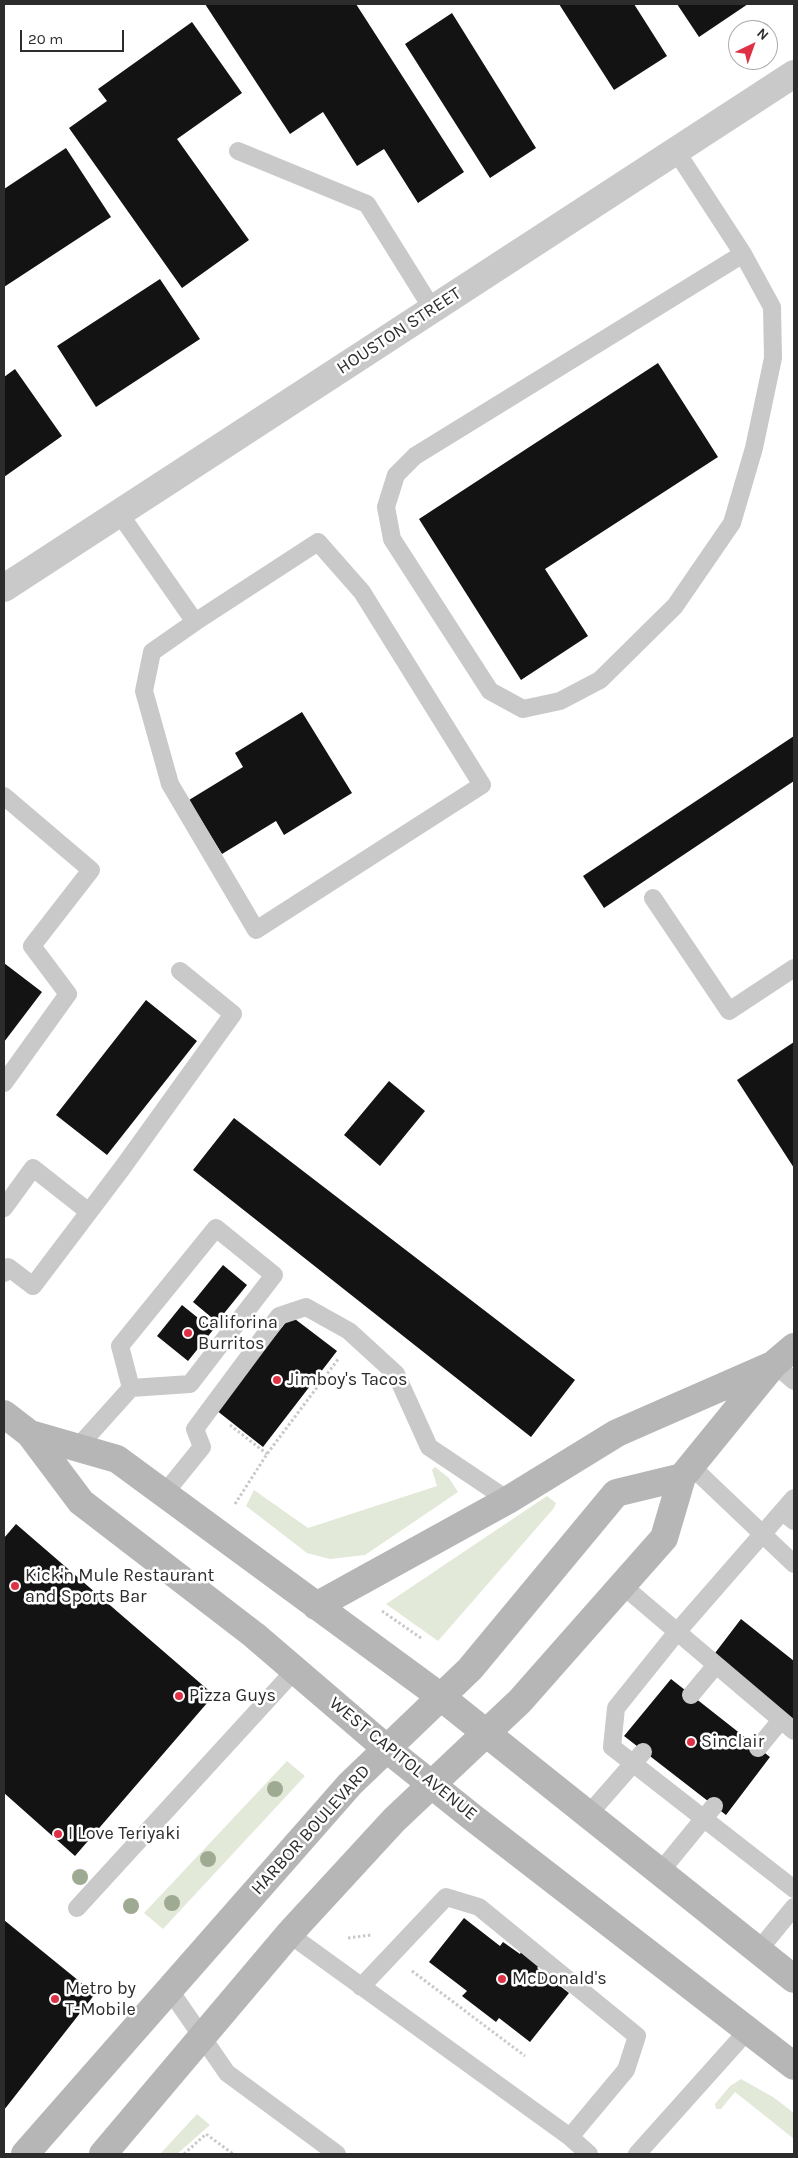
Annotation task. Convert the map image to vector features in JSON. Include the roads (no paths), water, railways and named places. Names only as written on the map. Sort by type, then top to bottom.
[{"type":"main road","points":[[103,2154],[289,1934],[431,1783],[520,1701],[664,1538],[686,1472],[774,1364],[794,1347]]},
{"type":"main road","points":[[316,1606],[508,1500],[617,1433],[774,1364]]},
{"type":"main road","name":"WEST CAPITOL AVENUE","points":[[4,1414],[30,1434],[81,1502],[254,1636],[387,1749],[794,2066]]},
{"type":"main road","name":"WEST CAPITOL AVENUE","points":[[30,1434],[117,1459],[441,1697],[794,1979]]},
{"type":"main road","name":"HARBOR BOULEVARD","points":[[25,2154],[350,1784],[470,1669],[616,1493],[686,1472]]},
{"type":"street","name":"HOUSTON STREET","points":[[4,588],[794,74]]},
{"type":"lane","points":[[238,151],[367,204],[433,310]]},
{"type":"lane","points":[[676,151],[743,254],[772,307],[773,358],[754,448],[732,523],[675,606],[600,680],[560,701],[523,709],[490,691],[392,539],[386,507],[396,475],[415,456],[743,254]]},
{"type":"lane","points":[[119,513],[195,622]]},
{"type":"lane","points":[[318,542],[362,592],[482,785],[256,930],[170,784],[144,692],[152,652],[195,622],[318,542]]},
{"type":"lane","points":[[4,796],[91,870],[32,946],[68,994],[4,1083]]},
{"type":"lane","points":[[653,898],[729,1011],[794,968]]},
{"type":"lane","points":[[5,1268],[33,1286],[233,1014],[180,970]]},
{"type":"lane","points":[[4,1208],[33,1168],[89,1212]]},
{"type":"lane","points":[[77,1448],[131,1388],[190,1384],[274,1275],[216,1228],[120,1346],[131,1388]]},
{"type":"lane","points":[[164,1494],[202,1448],[196,1429],[279,1316],[306,1307],[350,1331],[396,1374],[429,1448],[508,1500]]},
{"type":"lane","points":[[774,1364],[794,1381]]},
{"type":"lane","points":[[686,1472],[762,1534],[794,1564]]},
{"type":"lane","points":[[794,1498],[788,1516],[762,1534],[677,1632],[616,1708],[612,1747],[638,1758],[708,1812],[794,1889]]},
{"type":"lane","points":[[622,1585],[794,1731]]},
{"type":"lane","points":[[691,1694],[716,1665]]},
{"type":"lane","points":[[77,1908],[295,1670]]},
{"type":"lane","points":[[758,1748],[781,1720]]},
{"type":"lane","points":[[588,1816],[638,1758]]},
{"type":"lane","points":[[660,1872],[708,1812]]},
{"type":"lane","points":[[361,1987],[446,1897],[479,1907],[637,2036],[626,2070],[570,2137]]},
{"type":"lane","points":[[758,1951],[794,1907]]},
{"type":"lane","points":[[289,1934],[570,2137],[589,2154]]},
{"type":"lane","points":[[169,1989],[203,2036],[227,2074],[337,2154]]},
{"type":"lane","points":[[638,2154],[748,2030]]},
{"type":"place","name":"Califorina Burritos","points":[[188,1333]]},
{"type":"place","name":"Jimboy's Tacos","points":[[277,1380]]},
{"type":"place","name":"Kick'n Mule Restaurant and Sports Bar","points":[[15,1586]]},
{"type":"place","name":"Pizza Guys","points":[[179,1696]]},
{"type":"place","name":"Sinclair","points":[[691,1742]]},
{"type":"place","name":"I Love Teriyaki","points":[[58,1834]]},
{"type":"place","name":"McDonald's","points":[[502,1979]]},
{"type":"place","name":"Metro by T-Mobile","points":[[55,1999]]}]
